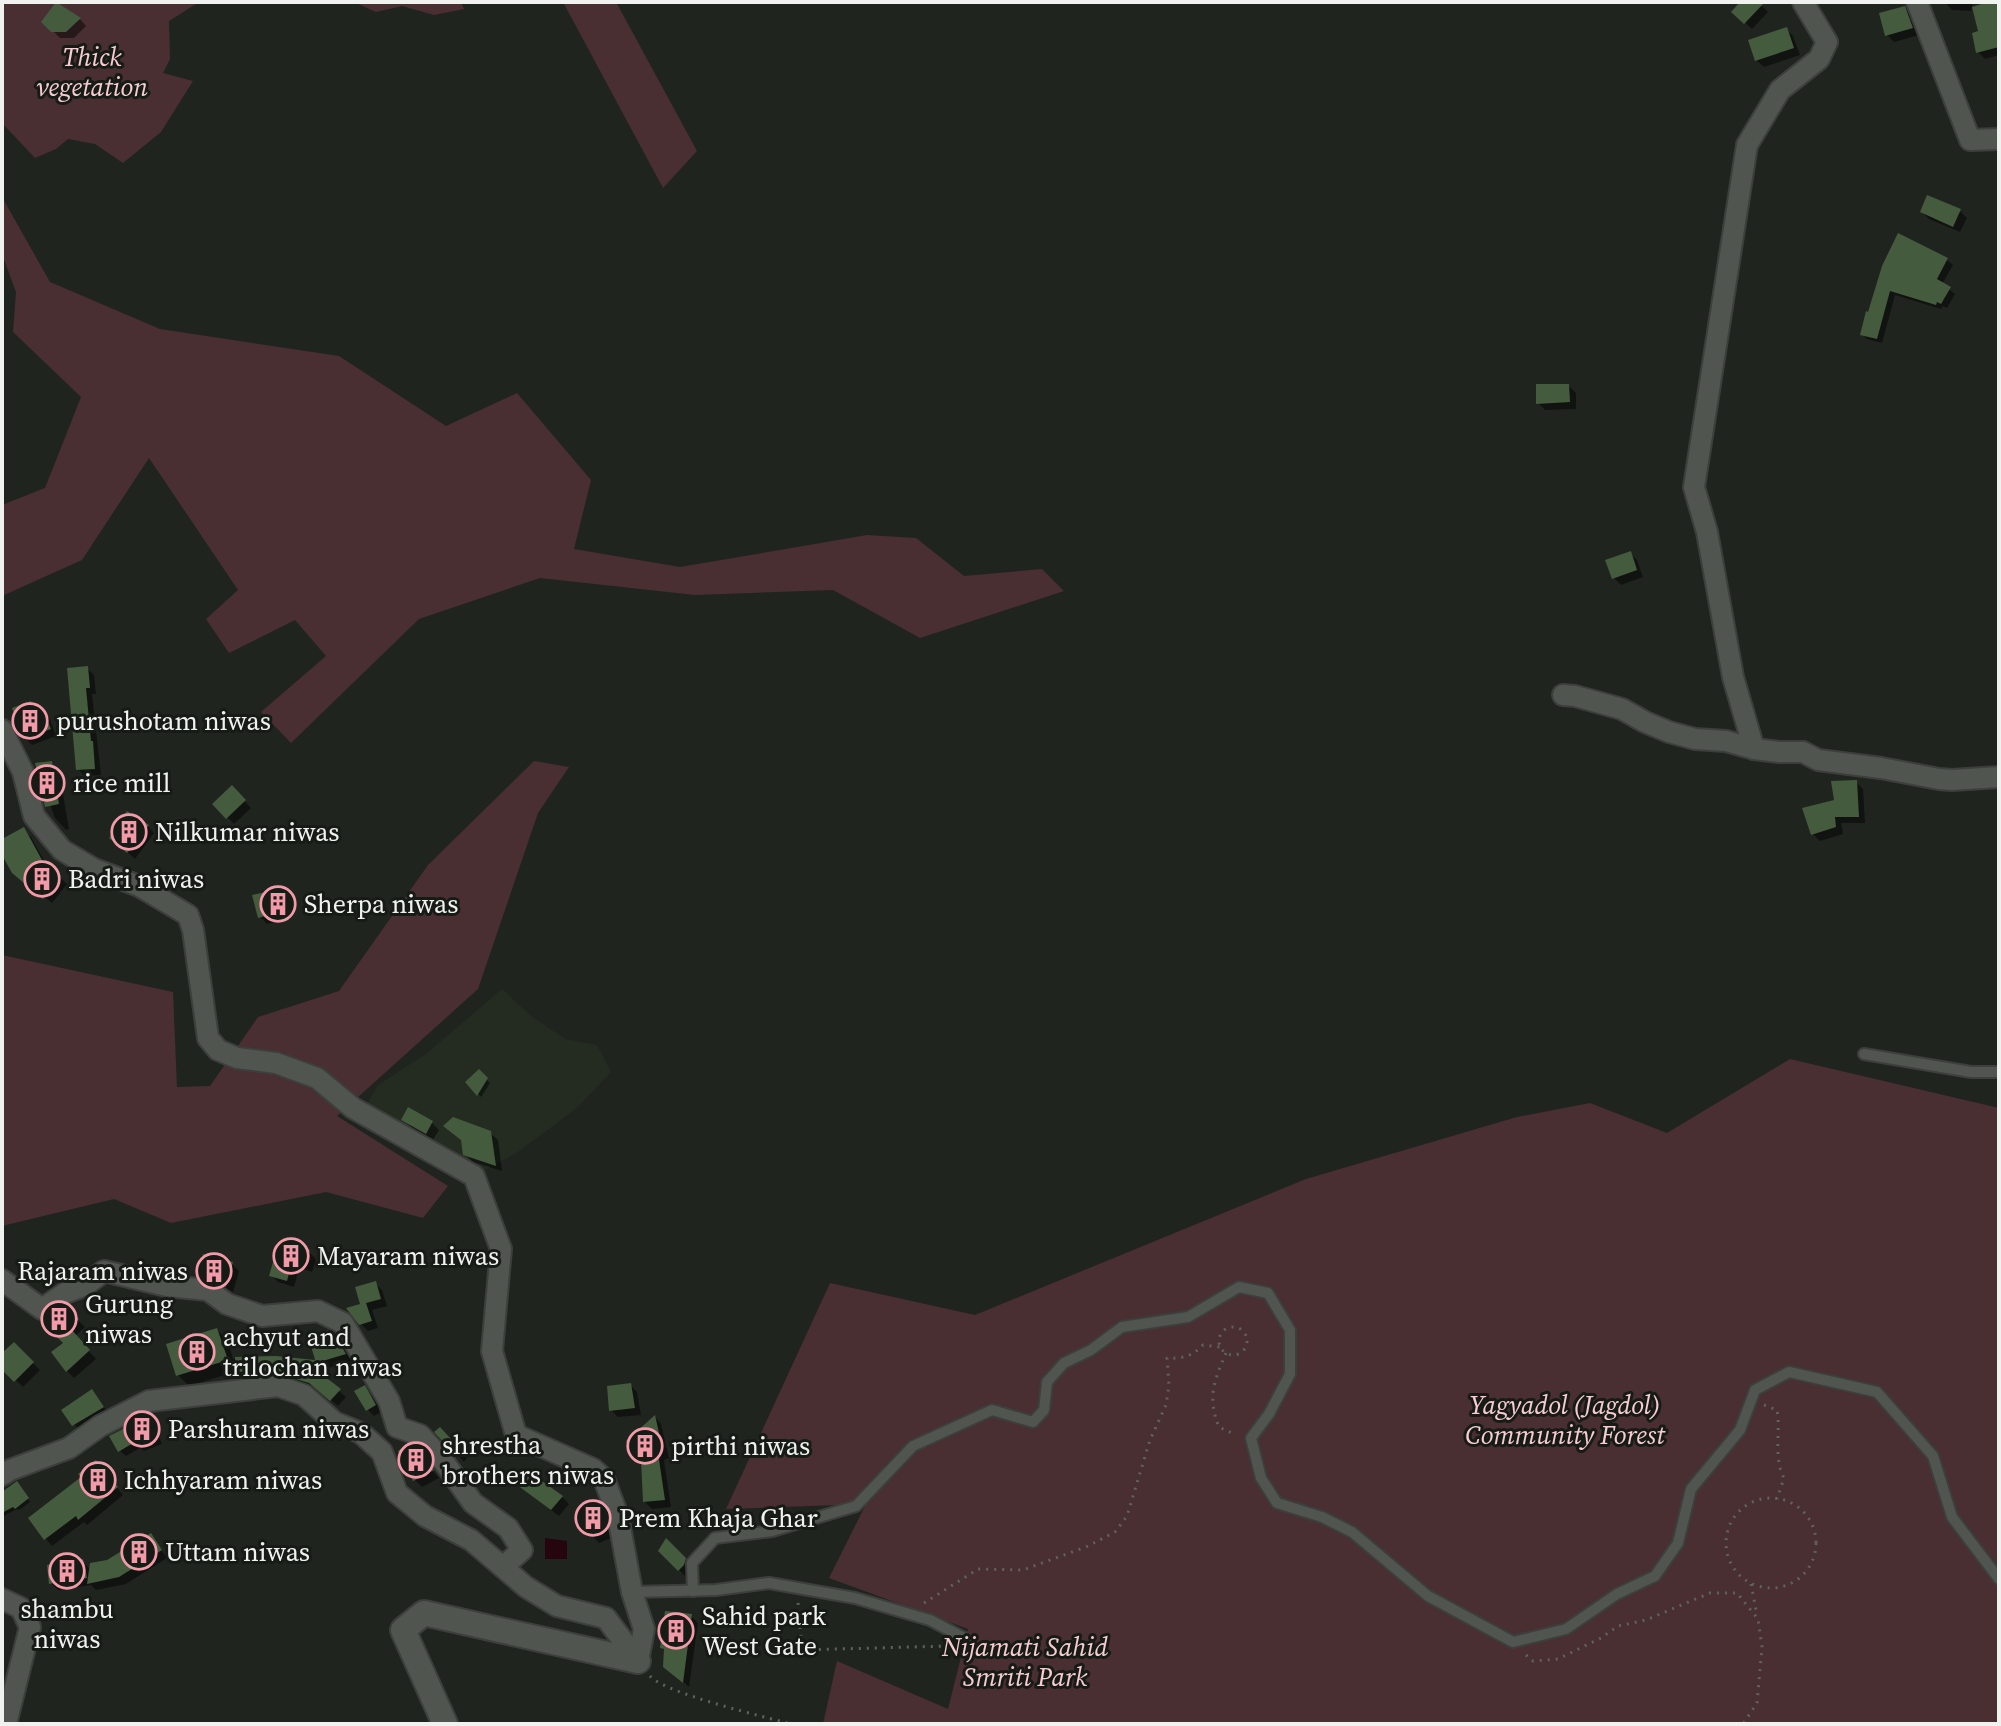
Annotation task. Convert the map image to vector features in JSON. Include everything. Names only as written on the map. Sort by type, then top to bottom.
[{"type":"street","points":[[1754,749],[1733,677],[1707,532],[1694,487],[1747,145],[1780,90],[1819,59],[1827,42],[1803,2]]},
{"type":"street","points":[[1917,2],[1970,140],[1999,139]]},
{"type":"street","points":[[1563,695],[1622,709],[1669,732],[1695,739],[1726,741],[1754,749],[1803,752],[1818,760],[1939,779],[1999,777]]},
{"type":"street","points":[[2,730],[23,772],[34,816],[62,850],[94,869],[139,886],[188,915],[193,930],[208,1038],[218,1050],[237,1058],[276,1063],[317,1078],[353,1108],[474,1176],[501,1249],[492,1351],[516,1435],[593,1469],[604,1479],[618,1516],[632,1592],[644,1629],[638,1661]]},
{"type":"street","points":[[2,1280],[42,1309],[65,1293],[86,1285],[104,1271],[167,1286],[208,1290],[227,1304],[262,1316],[318,1311],[343,1323],[389,1401],[397,1427],[420,1435],[473,1503],[508,1528],[522,1550],[503,1567]]},
{"type":"street","points":[[2,1475],[69,1448],[100,1426],[149,1401],[278,1386],[304,1395],[334,1422],[361,1433],[382,1452],[397,1493],[425,1516],[471,1540],[526,1587],[557,1606],[606,1618],[638,1661]]},
{"type":"street","points":[[2,1599],[21,1608],[30,1627],[6,1724]]},
{"type":"street","points":[[445,1724],[403,1630],[424,1613],[638,1661]]},
{"type":"lane","points":[[1864,1054],[1971,1072],[1999,1072]]},
{"type":"lane","points":[[693,1591],[692,1563],[715,1538],[772,1531],[856,1506],[913,1446],[992,1410],[1033,1422],[1044,1410],[1047,1382],[1064,1363],[1091,1350],[1122,1327],[1188,1317],[1239,1287],[1268,1293],[1290,1330],[1290,1374],[1269,1414],[1251,1438],[1261,1478],[1277,1503],[1322,1517],[1352,1532],[1428,1596],[1513,1642],[1566,1629],[1617,1594],[1655,1576],[1678,1543],[1691,1489],[1740,1430],[1755,1390],[1789,1372],[1877,1392],[1933,1456],[1952,1517],[1999,1579]]},
{"type":"lane","points":[[632,1592],[693,1591],[769,1583],[855,1598],[930,1620],[966,1639]]},
{"type":"path","points":[[907,1614],[978,1569],[1023,1570],[1086,1547],[1115,1532],[1127,1516],[1150,1440],[1166,1405],[1169,1385],[1167,1358],[1179,1359],[1196,1353],[1203,1345],[1220,1347],[1226,1353],[1237,1355],[1245,1350],[1248,1341],[1245,1332],[1237,1327],[1227,1328],[1219,1338],[1220,1347]]},
{"type":"path","points":[[1226,1353],[1212,1389],[1213,1410],[1219,1427],[1251,1438]]},
{"type":"path","points":[[1767,1384],[1759,1398],[1777,1410],[1780,1469],[1784,1478],[1777,1499]]},
{"type":"path","points":[[1758,1499],[1777,1499],[1787,1500],[1809,1519],[1815,1532],[1816,1546],[1805,1573],[1779,1588],[1765,1588],[1751,1584],[1738,1575],[1729,1562],[1725,1547],[1727,1531],[1733,1517],[1745,1506],[1758,1499]]},
{"type":"path","points":[[1743,1724],[1757,1703],[1762,1647],[1751,1584]]},
{"type":"path","points":[[784,1586],[781,1595],[798,1599],[802,1650],[948,1646]]},
{"type":"path","points":[[1513,1642],[1533,1661],[1558,1659],[1618,1626],[1646,1620],[1710,1593],[1737,1593],[1758,1619]]},
{"type":"path","points":[[638,1661],[655,1682],[693,1697],[791,1724]]},
{"type":"shaded area","points":[[502,989],[530,1015],[565,1039],[597,1045],[611,1072],[577,1108],[515,1154],[474,1176],[365,1108],[378,1085],[426,1054]]},
{"type":"shaded area","points":[[545,1538],[567,1541],[567,1559],[545,1559]]},
{"type":"green space","name":"Thick vegetation","points":[[2,2],[199,2],[169,21],[170,59],[163,73],[193,81],[161,132],[123,163],[95,144],[68,139],[56,149],[35,158],[2,123]]},
{"type":"green space","points":[[354,2],[461,2],[464,9],[434,15],[402,6],[376,12]]},
{"type":"green space","points":[[563,2],[616,2],[697,151],[663,188]]},
{"type":"green space","points":[[2,197],[50,282],[160,329],[339,356],[446,426],[517,393],[591,480],[574,549],[680,567],[867,535],[916,538],[964,576],[1042,569],[1064,591],[920,638],[833,590],[695,595],[540,578],[419,619],[291,743],[261,712],[326,656],[295,620],[229,653],[206,619],[238,590],[149,458],[82,560],[2,596],[2,505],[45,488],[81,397],[13,332],[16,292],[2,254]]},
{"type":"green space","points":[[534,761],[569,767],[538,813],[478,989],[337,1116],[448,1186],[423,1218],[326,1192],[171,1223],[114,1199],[2,1226],[2,955],[173,992],[177,1087],[210,1086],[258,1017],[339,991],[428,865]]},
{"type":"green space","name":"Yagyadol (Jagdol) Community Forest","points":[[1790,1059],[1999,1108],[1999,1724],[823,1724],[837,1661],[948,1709],[968,1629],[829,1578],[866,1504],[726,1509],[830,1283],[975,1315],[1306,1179],[1517,1117],[1590,1103],[1667,1133]]},
{"type":"building","points":[[56,2],[81,18],[66,32],[51,32],[41,22]]},
{"type":"building","points":[[1740,2],[1765,2],[1744,24],[1731,12]]},
{"type":"building","points":[[1999,2],[1999,47],[1976,53],[1972,33],[1978,31],[1972,7]]},
{"type":"building","points":[[1905,6],[1913,28],[1885,36],[1879,13]]},
{"type":"building","points":[[1787,27],[1794,48],[1755,61],[1748,40]]},
{"type":"building","points":[[1927,195],[1961,209],[1953,227],[1920,212]]},
{"type":"building","points":[[1898,233],[1948,258],[1937,279],[1951,287],[1941,304],[1937,302],[1936,305],[1890,291],[1877,339],[1860,335],[1882,266]]},
{"type":"building","points":[[1536,384],[1569,384],[1570,402],[1536,404]]},
{"type":"building","points":[[1631,551],[1637,570],[1612,579],[1605,560]]},
{"type":"building","points":[[88,666],[90,688],[86,688],[95,769],[76,770],[67,668]]},
{"type":"building","name":"purushotam niwas","points":[[31,701],[36,713],[43,710],[51,729],[23,739],[12,708]]},
{"type":"building","name":"rice mill","points":[[52,761],[59,804],[45,807],[35,763]]},
{"type":"building","points":[[1857,780],[1859,817],[1835,817],[1836,827],[1811,835],[1802,808],[1834,800],[1831,781]]},
{"type":"building","points":[[232,785],[246,800],[226,819],[212,804]]},
{"type":"building","name":"Nilkumar niwas","points":[[127,811],[149,825],[127,853],[109,838]]},
{"type":"building","points":[[24,827],[42,860],[61,876],[43,899],[12,873],[2,855],[2,839]]},
{"type":"building","name":"Sherpa niwas","points":[[276,890],[281,912],[258,918],[252,895]]},
{"type":"building","points":[[479,1069],[488,1078],[477,1096],[465,1082]]},
{"type":"building","points":[[408,1107],[433,1121],[426,1134],[401,1120]]},
{"type":"building","points":[[453,1117],[491,1131],[496,1166],[463,1155],[461,1140],[443,1126]]},
{"type":"building","name":"Mayaram niwas","points":[[279,1241],[310,1250],[305,1266],[292,1262],[287,1281],[269,1276]]},
{"type":"building","name":"Rajaram niwas","points":[[203,1254],[233,1262],[226,1287],[210,1277],[196,1276]]},
{"type":"building","points":[[376,1281],[381,1299],[366,1303],[372,1321],[359,1325],[346,1308],[360,1304],[355,1287]]},
{"type":"building","points":[[68,1307],[79,1319],[70,1328],[90,1350],[66,1372],[51,1352],[63,1343],[42,1322]]},
{"type":"building","name":"achyut and trilochan niwas","points":[[217,1328],[228,1360],[176,1376],[166,1344]]},
{"type":"building","points":[[328,1330],[334,1333],[346,1354],[316,1363],[308,1336]]},
{"type":"building","points":[[14,1342],[34,1362],[14,1382],[2,1370],[2,1353]]},
{"type":"building","points":[[276,1356],[315,1360],[315,1369],[341,1389],[330,1401],[309,1383],[276,1371],[236,1372],[235,1357]]},
{"type":"building","points":[[631,1383],[635,1408],[609,1411],[607,1386]]},
{"type":"building","points":[[365,1385],[376,1405],[366,1411],[354,1391]]},
{"type":"building","points":[[92,1389],[104,1407],[72,1426],[61,1410]]},
{"type":"building","points":[[655,1415],[663,1451],[658,1453],[665,1500],[643,1502],[641,1460],[635,1462],[626,1441]]},
{"type":"building","points":[[149,1416],[157,1438],[136,1446],[135,1442],[118,1452],[109,1436]]},
{"type":"building","points":[[440,1427],[461,1450],[456,1456],[434,1432]]},
{"type":"building","name":"shrestha brothers niwas","points":[[408,1444],[434,1470],[413,1481],[398,1451]]},
{"type":"building","points":[[96,1460],[118,1487],[78,1520],[76,1516],[44,1540],[28,1518],[81,1477],[78,1474]]},
{"type":"building","points":[[528,1471],[563,1496],[551,1510],[517,1485]]},
{"type":"building","points":[[17,1481],[29,1498],[15,1509],[13,1507],[2,1513],[2,1492]]},
{"type":"building","name":"Prem Khaja Ghar","points":[[597,1500],[607,1530],[590,1537],[578,1507]]},
{"type":"building","points":[[151,1533],[162,1550],[119,1577],[87,1584],[90,1563],[107,1560]]},
{"type":"building","points":[[666,1538],[686,1558],[678,1571],[658,1551]]},
{"type":"building","name":"shambu niwas","points":[[83,1559],[87,1578],[49,1584],[47,1565]]},
{"type":"building","name":"Sahid park West Gate","points":[[665,1611],[692,1614],[683,1683],[663,1667],[664,1649],[660,1648]]},
{"type":"place","name":"purushotam niwas","points":[[30,721]]},
{"type":"place","name":"rice mill","points":[[47,783]]},
{"type":"place","name":"Nilkumar niwas","points":[[129,832]]},
{"type":"place","name":"Badri niwas","points":[[42,879]]},
{"type":"place","name":"Sherpa niwas","points":[[278,904]]},
{"type":"place","name":"Mayaram niwas","points":[[291,1256]]},
{"type":"place","name":"Rajaram niwas","points":[[214,1271]]},
{"type":"place","name":"Gurung niwas","points":[[59,1319]]},
{"type":"place","name":"achyut and trilochan niwas","points":[[197,1352]]},
{"type":"place","name":"Parshuram niwas","points":[[142,1429]]},
{"type":"place","name":"pirthi niwas","points":[[645,1446]]},
{"type":"place","name":"shrestha brothers niwas","points":[[416,1460]]},
{"type":"place","name":"Ichhyaram niwas","points":[[98,1480]]},
{"type":"place","name":"Prem Khaja Ghar","points":[[593,1518]]},
{"type":"place","name":"Uttam niwas","points":[[139,1552]]},
{"type":"place","name":"shambu niwas","points":[[67,1571]]},
{"type":"place","name":"Sahid park West Gate","points":[[676,1631]]},
{"type":"park label","name":"Nijamati Sahid Smriti Park","points":[[1025,1662]]}]
